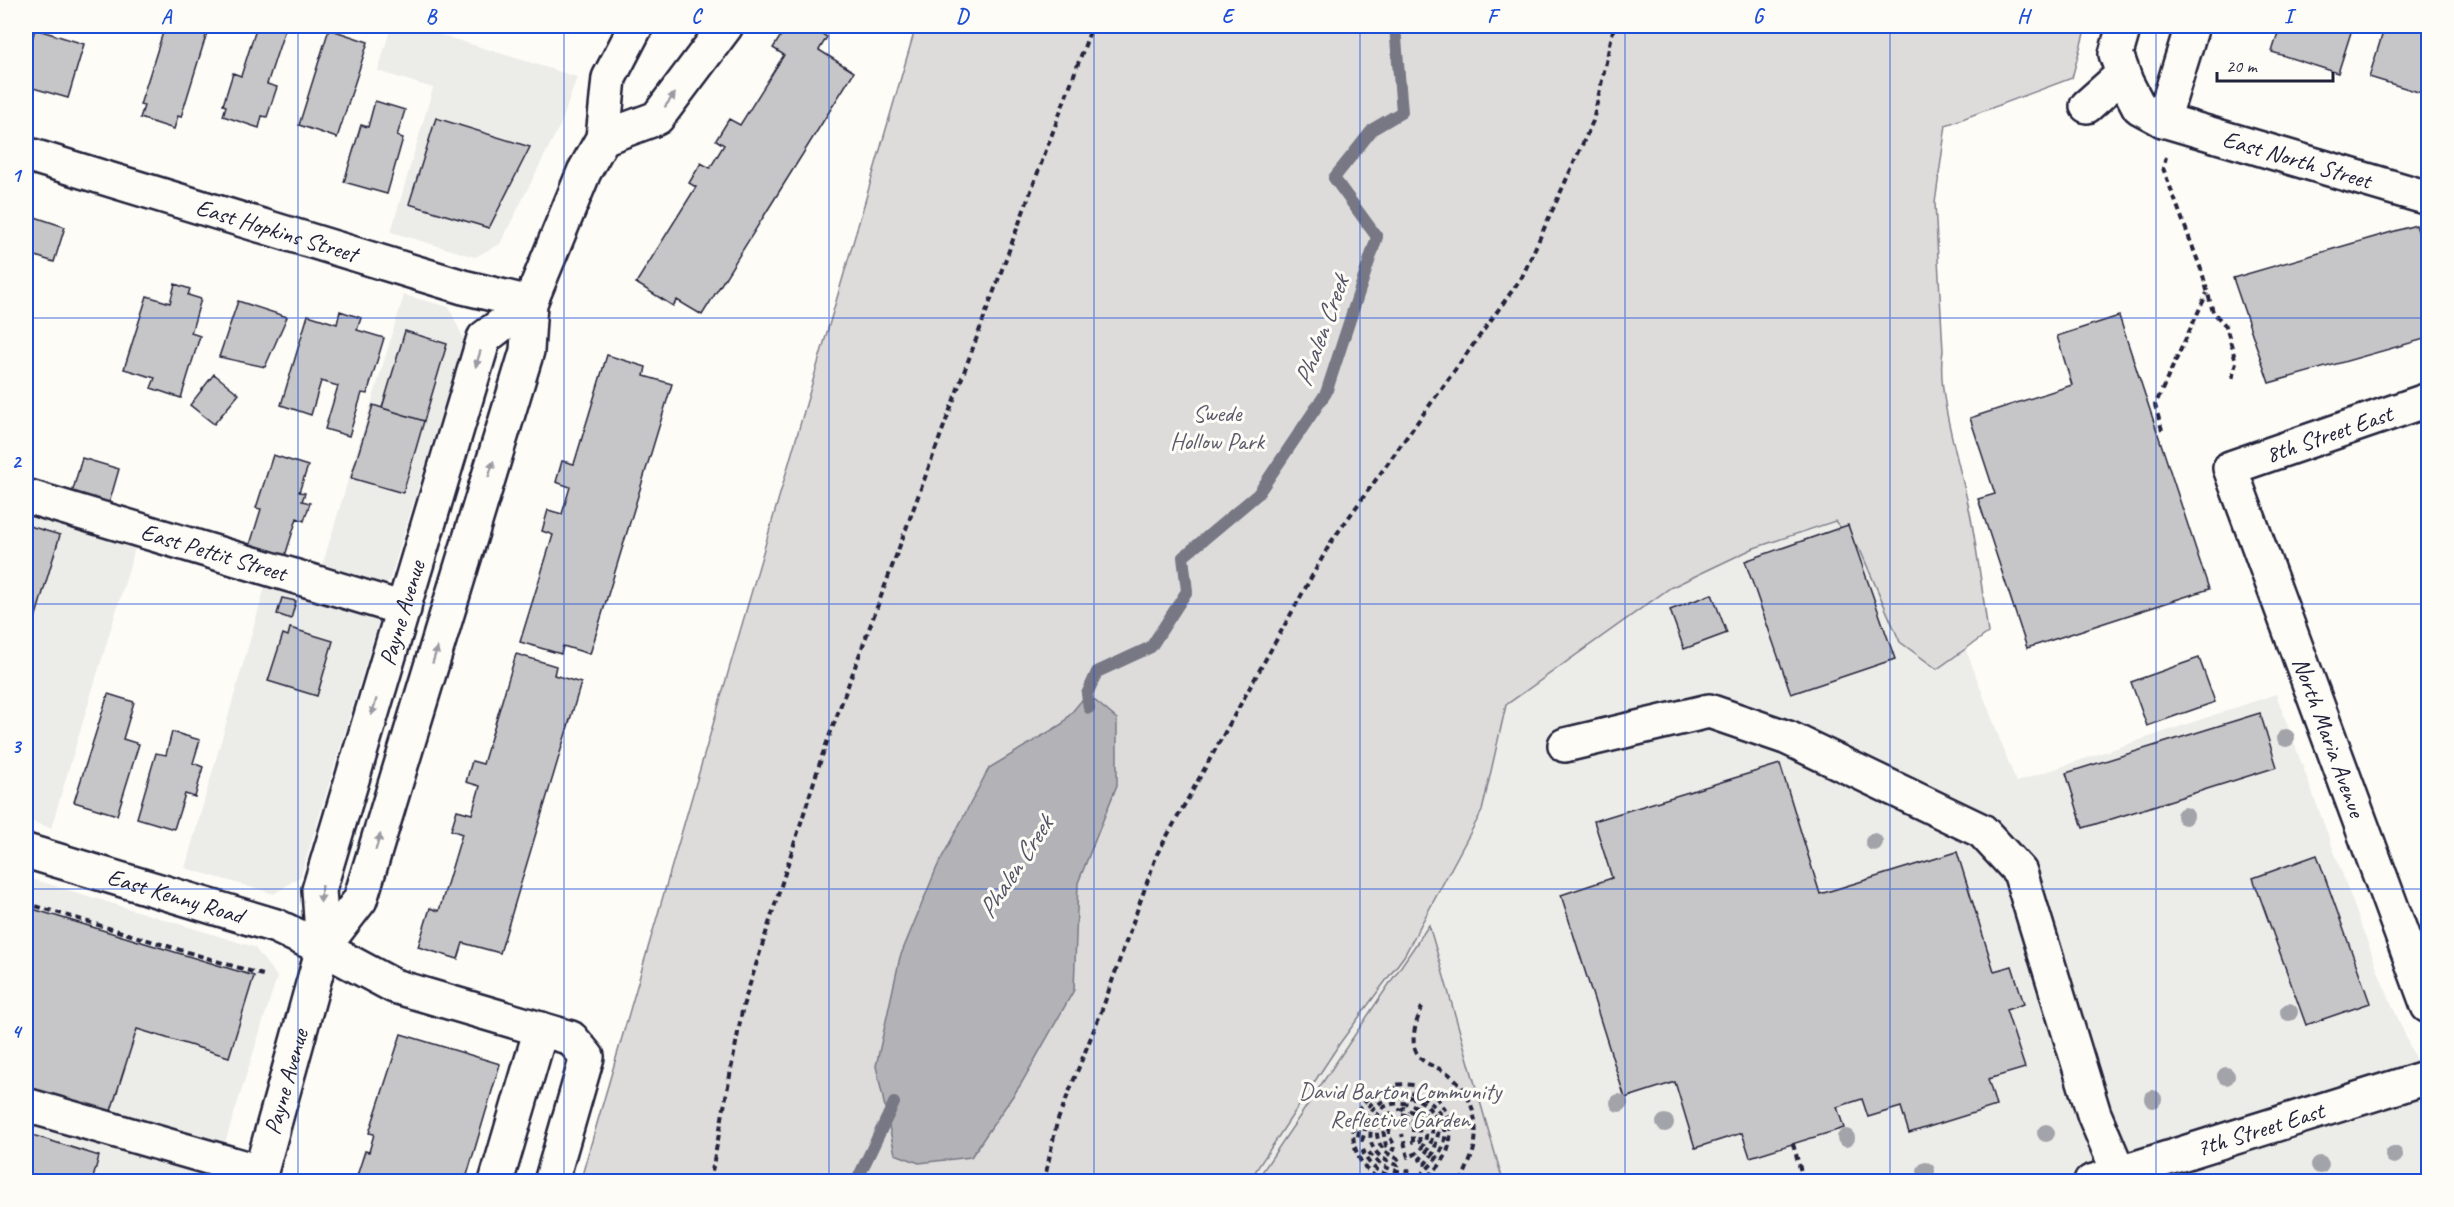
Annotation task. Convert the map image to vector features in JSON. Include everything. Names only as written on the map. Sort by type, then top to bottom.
[{"type":"street","name":"Payne Avenue","points":[[323,948],[360,900],[527,351],[530,303],[584,172],[603,138],[609,78],[636,26]]},
{"type":"street","points":[[603,138],[657,118],[726,26]]},
{"type":"street","name":"East North Street","points":[[2124,26],[2116,54],[2123,74],[2139,107],[2166,134],[2428,198]]},
{"type":"street","points":[[2166,134],[2192,26]]},
{"type":"street","points":[[2087,106],[2123,74]]},
{"type":"street","name":"East Hopkins Street","points":[[26,154],[463,287],[530,303]]},
{"type":"street","name":"Payne Avenue","points":[[259,1177],[323,948],[319,890],[484,338],[530,303]]},
{"type":"street","name":"8th Street East","points":[[2230,468],[2428,400]]},
{"type":"street","name":"North Maria Avenue","points":[[2230,468],[2428,1006]]},
{"type":"street","name":"East Pettit Street","points":[[26,496],[404,609]]},
{"type":"street","points":[[1565,745],[1709,711],[1788,738],[1982,831],[2020,872],[2094,1114],[2105,1177]]},
{"type":"street","name":"East Kenny Road","points":[[26,851],[276,926],[323,948],[393,986],[571,1038],[587,1057],[551,1182]]},
{"type":"street","points":[[496,1182],[541,1029]]},
{"type":"street","name":"7th Street East","points":[[2105,1177],[2428,1077]]},
{"type":"street","points":[[26,1105],[259,1177]]},
{"type":"path","points":[[710,1182],[743,1006],[822,756],[1092,26]]},
{"type":"path","points":[[1044,1182],[1058,1122],[1103,1007],[1157,854],[1331,543],[1522,277],[1593,121],[1614,26]]},
{"type":"path","points":[[2166,134],[2163,168],[2213,312],[2226,326],[2236,362],[2232,380]]},
{"type":"path","points":[[2163,430],[2155,405],[2207,292]]},
{"type":"path","points":[[26,903],[266,976]]},
{"type":"path","points":[[1422,1007],[1414,1030],[1415,1050],[1423,1061],[1450,1075],[1467,1095],[1475,1120],[1475,1143],[1461,1182]]},
{"type":"path","points":[[1385,1182],[1370,1173],[1354,1143],[1352,1130],[1354,1117],[1364,1100],[1378,1090],[1384,1091],[1370,1104],[1361,1117],[1358,1137],[1362,1140],[1371,1112],[1388,1098],[1414,1099],[1426,1105],[1437,1118],[1440,1117],[1440,1113],[1427,1099],[1414,1093],[1395,1091],[1394,1085],[1410,1085],[1426,1090],[1437,1099],[1447,1113],[1451,1129],[1450,1146],[1438,1169],[1427,1177],[1423,1176],[1441,1151],[1445,1142],[1445,1129],[1439,1130],[1434,1152],[1425,1164],[1422,1164],[1420,1159],[1427,1153],[1432,1139],[1431,1124],[1427,1115],[1420,1109],[1403,1102],[1384,1107],[1371,1128],[1374,1150],[1384,1160],[1397,1165],[1400,1162],[1397,1158],[1389,1156],[1377,1142],[1377,1127],[1387,1113],[1390,1113],[1391,1118],[1383,1130],[1386,1146],[1394,1150],[1395,1146],[1389,1136],[1389,1130],[1397,1122],[1410,1124],[1413,1128],[1413,1142],[1419,1142],[1418,1125],[1408,1116],[1401,1114],[1400,1110],[1404,1108],[1420,1117],[1426,1128],[1425,1141],[1420,1151],[1408,1157],[1402,1134]]},
{"type":"path","points":[[1793,1144],[1804,1182]]},
{"type":"path","points":[[1405,1182],[1404,1178],[1377,1171],[1370,1165],[1363,1152],[1367,1150],[1374,1161],[1390,1170],[1412,1171],[1416,1182]]},
{"type":"shaded area","points":[[391,26],[412,26],[577,77],[562,121],[500,244],[475,257],[391,232],[433,88],[378,71]]},
{"type":"shaded area","points":[[404,295],[449,307],[464,340],[389,582],[369,590],[320,573]]},
{"type":"shaded area","points":[[26,507],[137,542],[51,828],[26,820]]},
{"type":"shaded area","points":[[1912,507],[2016,782],[2276,694],[2383,984],[2428,1088],[2428,1181],[1249,1182],[1340,1043],[1404,956],[1482,811],[1506,705],[1670,588],[1754,548],[1835,521]]},
{"type":"shaded area","points":[[267,580],[381,613],[301,876],[274,894],[185,868]]},
{"type":"shaded area","points":[[26,877],[254,947],[277,977],[213,1181],[26,1181]]},
{"type":"green space","name":"Swede Hollow Park","points":[[916,26],[2086,26],[2072,78],[1946,125],[1935,203],[1943,388],[1971,518],[1988,633],[1937,669],[1900,642],[1861,552],[1835,521],[1754,548],[1670,588],[1506,705],[1482,811],[1404,956],[1340,1043],[1249,1181],[580,1182]]},
{"type":"green space","name":"David Barton Community Reflective Garden","points":[[1429,925],[1503,1181],[1256,1181]]},
{"type":"water","points":[[1087,694],[1117,719],[1117,785],[1078,883],[1074,990],[1021,1084],[971,1157],[919,1163],[895,1154],[876,1066],[900,957],[937,867],[989,768],[1062,724]]},
{"type":"building","points":[[165,26],[209,26],[181,117],[178,116],[174,129],[140,118],[144,106],[140,105]]},
{"type":"building","points":[[257,26],[286,26],[267,84],[277,87],[267,117],[262,116],[259,128],[223,116],[226,106],[223,105],[233,73],[241,76]]},
{"type":"building","points":[[787,26],[808,26],[827,37],[819,50],[854,72],[702,315],[677,300],[673,306],[636,283],[696,187],[689,183],[701,163],[710,168],[724,145],[716,140],[729,119],[740,125],[784,55],[773,48]]},
{"type":"building","points":[[2280,26],[2353,26],[2338,73],[2272,52]]},
{"type":"building","points":[[2385,26],[2428,26],[2428,95],[2369,77]]},
{"type":"building","points":[[35,29],[84,44],[68,98],[26,86],[26,62]]},
{"type":"building","points":[[329,29],[368,42],[337,138],[299,125]]},
{"type":"building","points":[[375,101],[405,110],[397,136],[403,138],[387,194],[344,182],[361,125],[368,127]]},
{"type":"building","points":[[436,118],[530,147],[489,228],[409,204]]},
{"type":"building","points":[[26,214],[65,227],[54,262],[26,253]]},
{"type":"building","points":[[2416,225],[2428,263],[2428,338],[2269,383],[2233,278]]},
{"type":"building","points":[[175,284],[190,289],[188,295],[201,299],[191,333],[200,336],[181,398],[151,388],[155,378],[124,369],[147,296],[170,303]]},
{"type":"building","points":[[238,301],[287,317],[265,367],[219,357]]},
{"type":"building","points":[[340,311],[361,318],[357,330],[384,338],[367,394],[362,393],[349,436],[325,429],[338,386],[321,381],[311,415],[281,405],[308,315],[337,324]]},
{"type":"building","points":[[2119,316],[2209,589],[2027,648],[1978,499],[1995,494],[1970,418],[2072,385],[2057,336]]},
{"type":"building","points":[[405,331],[447,344],[424,421],[382,408]]},
{"type":"building","points":[[607,355],[646,367],[644,376],[672,384],[590,654],[563,646],[561,654],[520,642],[553,535],[542,531],[548,510],[562,514],[570,487],[556,482],[562,461],[574,464]]},
{"type":"building","points":[[214,374],[239,394],[214,424],[190,405]]},
{"type":"building","points":[[373,405],[424,421],[403,493],[351,478]]},
{"type":"building","points":[[273,455],[308,466],[299,492],[305,493],[302,501],[310,503],[304,521],[297,518],[284,559],[249,548],[261,509],[256,508]]},
{"type":"building","points":[[82,458],[119,469],[108,507],[71,497]]},
{"type":"building","points":[[26,525],[60,535],[26,649]]},
{"type":"building","points":[[1848,525],[1895,659],[1791,694],[1745,561]]},
{"type":"building","points":[[1712,594],[1727,633],[1684,649],[1670,610]]},
{"type":"building","points":[[282,598],[296,601],[291,619],[277,614]]},
{"type":"building","points":[[290,628],[333,641],[317,696],[268,681],[283,634],[288,636]]},
{"type":"building","points":[[516,654],[556,666],[554,675],[581,683],[500,953],[463,943],[458,959],[418,947],[430,908],[439,911],[462,834],[451,830],[457,810],[472,814],[480,786],[466,782],[472,761],[483,764]]},
{"type":"building","points":[[2199,658],[2215,702],[2147,726],[2131,682]]},
{"type":"building","points":[[108,694],[134,702],[123,739],[139,744],[117,815],[74,802]]},
{"type":"building","points":[[2260,713],[2277,767],[2083,828],[2066,773]]},
{"type":"building","points":[[172,732],[200,740],[193,763],[203,767],[195,797],[185,794],[174,829],[137,818],[156,753],[166,755]]},
{"type":"building","points":[[1780,764],[1820,894],[1957,852],[1994,971],[2012,966],[2024,1004],[2006,1010],[2025,1068],[1988,1079],[1996,1106],[1909,1133],[1901,1107],[1868,1117],[1862,1099],[1837,1107],[1844,1128],[1750,1157],[1742,1133],[1695,1148],[1675,1082],[1625,1098],[1561,895],[1612,878],[1594,821]]},
{"type":"building","points":[[2317,855],[2370,1003],[2306,1025],[2253,878]]},
{"type":"building","points":[[26,907],[254,976],[229,1057],[137,1029],[110,1114],[26,1089]]},
{"type":"building","points":[[401,1034],[500,1064],[465,1182],[355,1182],[365,1151],[369,1152],[374,1134],[369,1133]]},
{"type":"building","points":[[26,1133],[99,1156],[92,1182],[26,1182]]},
{"type":"waterway","name":"Phalen Creek","points":[[1089,708],[1087,694],[1097,672],[1151,647],[1187,591],[1183,557],[1258,494],[1326,393],[1377,237],[1334,178],[1373,129],[1402,112],[1395,26]]},
{"type":"waterway","name":"Phalen Creek","points":[[859,1176],[894,1103]]}]
